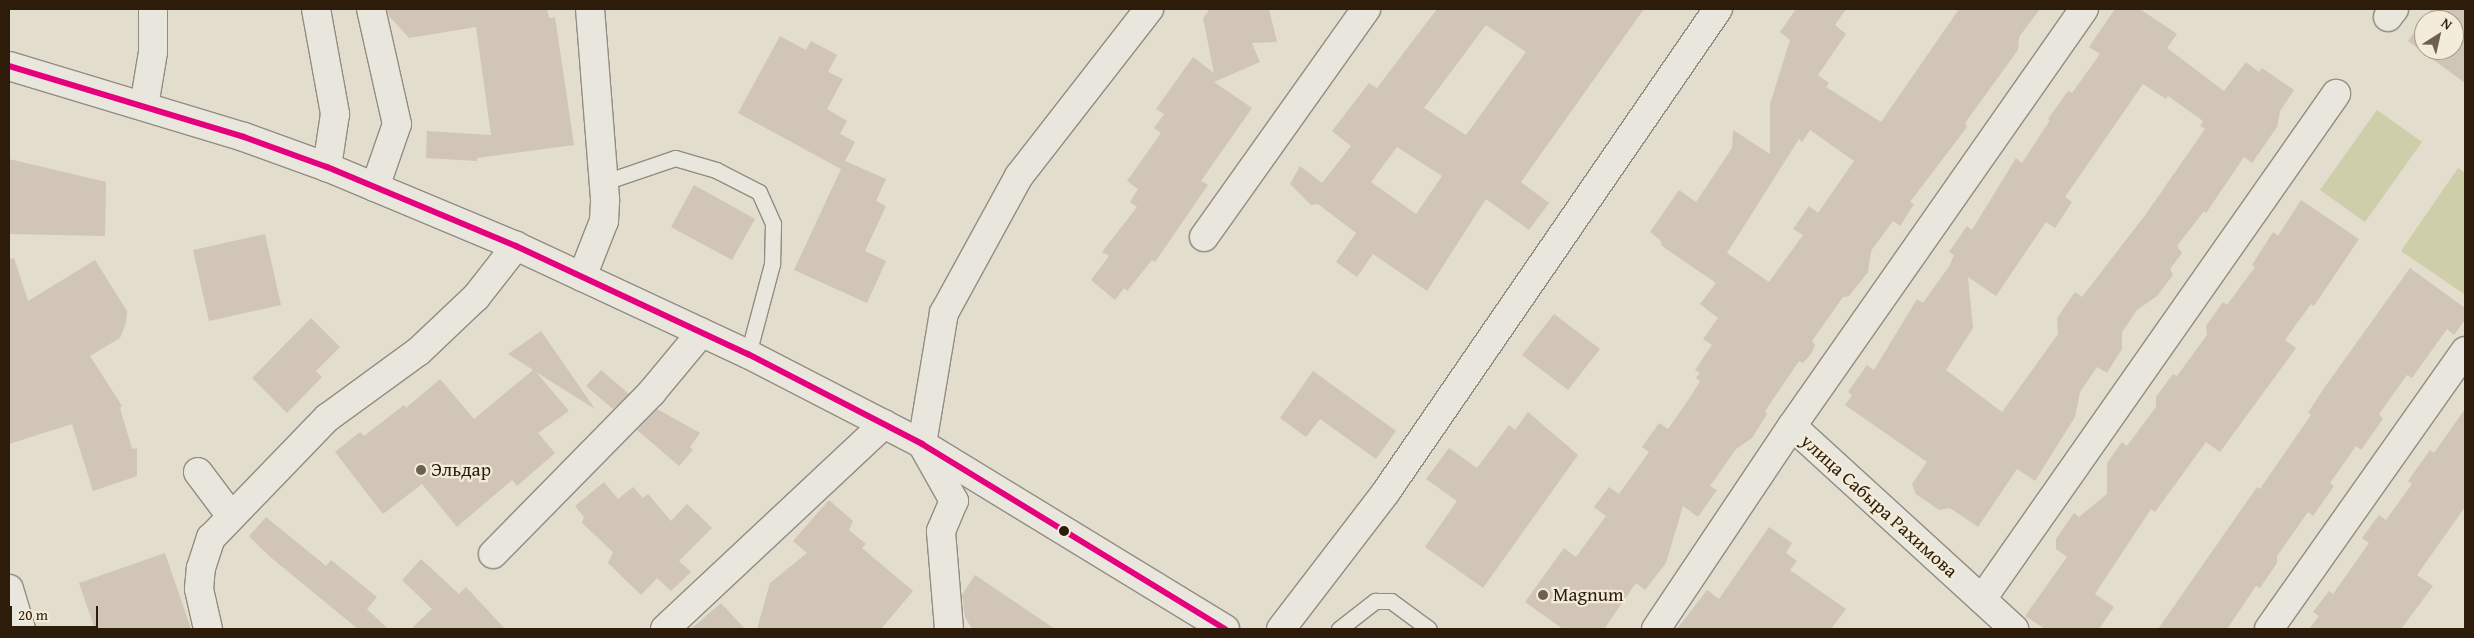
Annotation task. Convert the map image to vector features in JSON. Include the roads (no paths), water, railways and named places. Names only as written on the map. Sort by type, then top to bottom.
[{"type":"street","points":[[144,106],[153,52],[153,9]]},
{"type":"street","points":[[316,9],[335,114],[327,167]]},
{"type":"street","points":[[371,9],[397,124],[375,187]]},
{"type":"street","points":[[582,277],[604,221],[605,200],[602,183],[590,9]]},
{"type":"street","points":[[949,629],[941,531],[954,501],[922,444],[944,313],[1020,176],[1149,9]]},
{"type":"street","points":[[1204,237],[1366,9]]},
{"type":"street","points":[[1281,629],[1386,492],[1718,9]]},
{"type":"street","points":[[1792,426],[2084,9]]},
{"type":"street","points":[[9,66],[144,106],[327,167],[516,246],[748,354],[922,444],[1225,629]]},
{"type":"street","points":[[1982,599],[2336,94]]},
{"type":"street","points":[[208,629],[199,589],[201,568],[211,538],[327,418],[419,351],[476,297],[516,246]]},
{"type":"street","points":[[493,554],[652,392],[701,332]]},
{"type":"street","points":[[2269,629],[2465,352]]},
{"type":"street","points":[[665,629],[884,424]]},
{"type":"street","name":"улица Сабыра Рахимова","points":[[1656,629],[1792,426],[2014,629]]},
{"type":"street","points":[[198,472],[231,516]]},
{"type":"street","points":[[9,589],[21,629]]},
{"type":"lane","points":[[602,183],[676,158],[716,170],[759,192],[773,224],[772,264],[748,354]]},
{"type":"lane","points":[[1339,629],[1375,601],[1391,601],[1429,629]]},
{"type":"place","name":"Эльдар","points":[[421,470]]},
{"type":"place","name":"Magnum","points":[[1543,595]]}]
